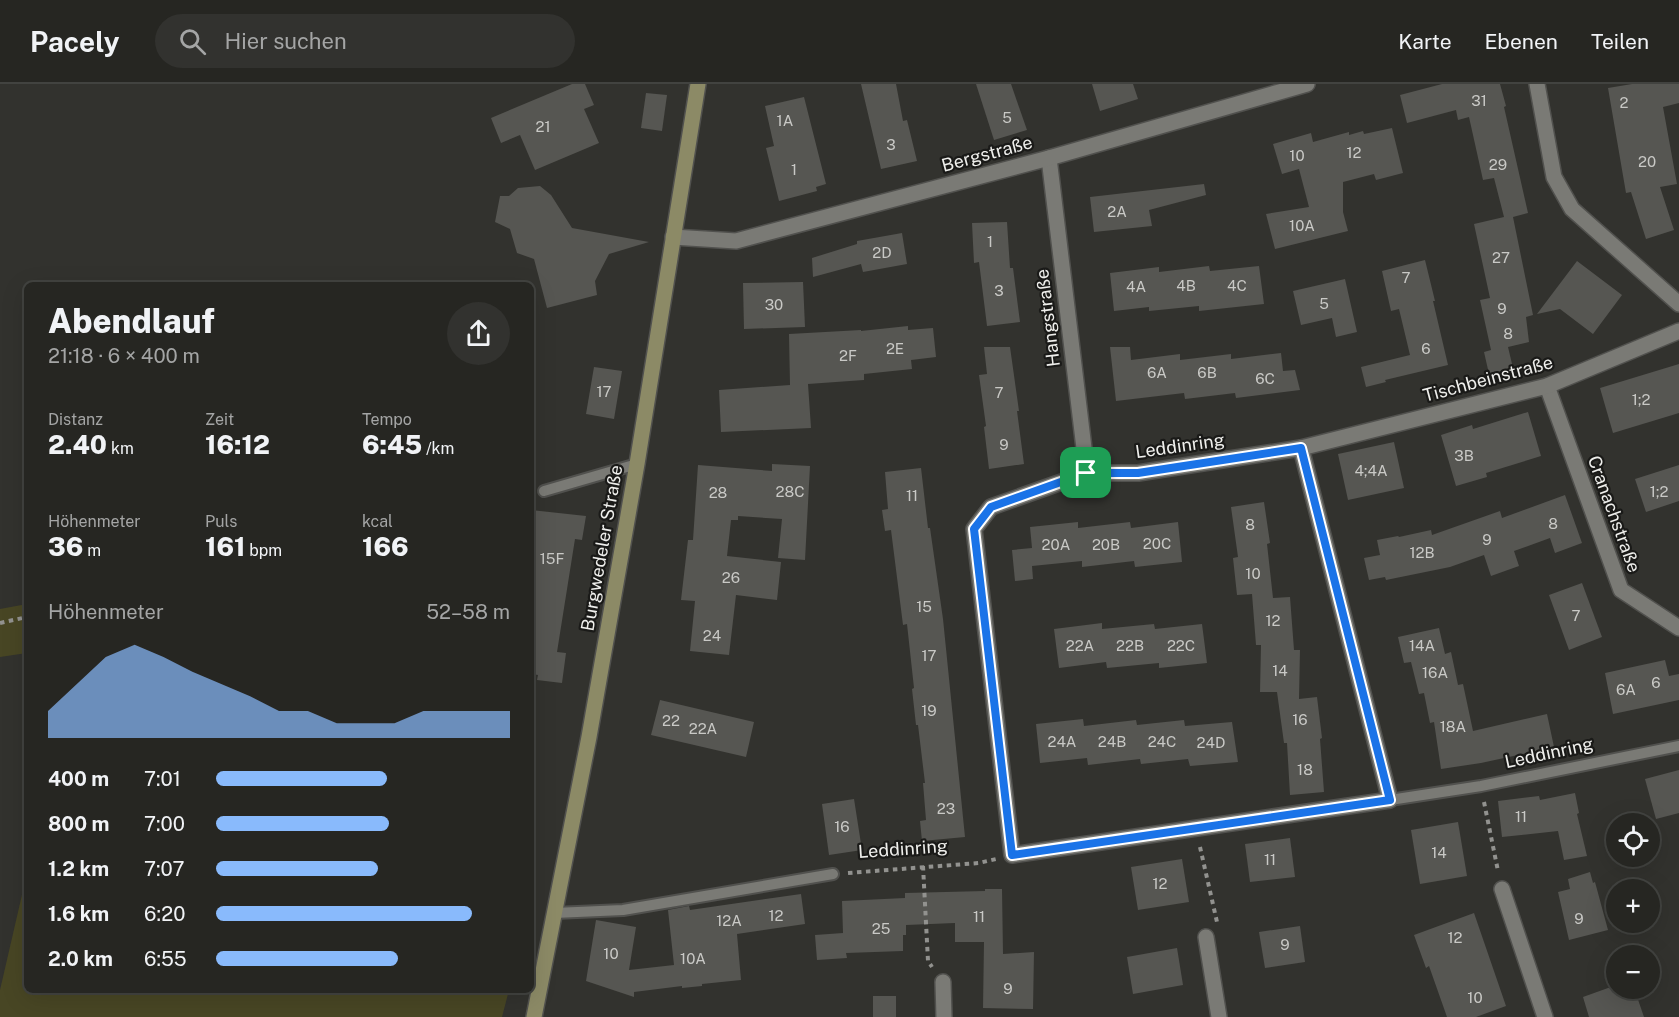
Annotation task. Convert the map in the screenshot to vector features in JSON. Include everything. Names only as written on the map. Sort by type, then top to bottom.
[{"type":"main road","name":"Burgwedeler Straße","points":[[534,1017],[589,737],[637,464],[698,84]]},
{"type":"street","name":"Bergstraße","points":[[673,237],[736,241],[1049,158],[1307,84]]},
{"type":"street","points":[[1537,84],[1554,177],[1572,209],[1679,304]]},
{"type":"street","name":"Hangstraße","points":[[1049,158],[1086,473]]},
{"type":"street","name":"Tischbeinstraße","points":[[1301,448],[1547,386],[1679,330]]},
{"type":"street","name":"Cranachstraße","points":[[1547,386],[1621,590],[1679,628]]},
{"type":"street","points":[[1301,448],[1390,800]]},
{"type":"street","name":"Leddinring","points":[[1301,448],[1138,473],[1086,473],[991,507],[974,529],[1012,855],[1390,800]]},
{"type":"street","points":[[1502,889],[1545,1017]]},
{"type":"street","points":[[1206,937],[1219,1017]]},
{"type":"street","points":[[944,982],[944,1017]]},
{"type":"lane","points":[[544,491],[637,464]]},
{"type":"lane","name":"Leddinring","points":[[1390,800],[1481,786],[1679,746]]},
{"type":"lane","points":[[554,913],[623,910],[833,874]]},
{"type":"path","points":[[0,623],[24,618]]},
{"type":"path","points":[[1481,786],[1502,889]]},
{"type":"path","points":[[1194,829],[1217,924],[1206,937]]},
{"type":"path","name":"Leddinring","points":[[833,874],[979,863],[1012,855]]},
{"type":"path","points":[[923,866],[928,961],[944,982]]},
{"type":"shaded area","points":[[24,605],[24,653],[0,657],[0,609]]},
{"type":"shaded area","points":[[24,886],[24,993],[508,993],[502,1017],[0,1017],[0,990]]},
{"type":"building","points":[[572,84],[585,84],[594,105],[584,109],[599,143],[535,170],[520,135],[501,143],[491,118]]},
{"type":"building","points":[[861,84],[896,84],[903,121],[907,120],[917,161],[881,169]]},
{"type":"building","points":[[976,84],[1011,84],[1027,130],[994,140]]},
{"type":"building","points":[[1092,84],[1133,84],[1138,99],[1100,111]]},
{"type":"building","points":[[1442,84],[1500,84],[1528,213],[1513,217],[1533,315],[1526,317],[1529,342],[1508,347],[1513,368],[1489,374],[1484,352],[1491,350],[1480,300],[1490,298],[1474,224],[1504,217],[1494,178],[1483,180],[1469,117],[1458,120],[1456,110],[1407,123],[1400,95]]},
{"type":"building","points":[[1632,84],[1679,84],[1679,103],[1663,107],[1677,184],[1660,187],[1674,230],[1646,239],[1631,192],[1626,193],[1608,88]]},
{"type":"building","points":[[646,93],[667,95],[662,131],[641,128]]},
{"type":"building","points":[[804,97],[826,184],[816,187],[817,191],[779,201],[766,148],[774,146],[765,106]]},
{"type":"building","points":[[1392,128],[1403,173],[1376,180],[1374,174],[1343,182],[1343,212],[1348,231],[1275,249],[1266,214],[1309,207],[1299,169],[1282,174],[1273,144],[1311,133],[1313,142],[1349,132],[1349,135],[1363,131],[1364,134]]},
{"type":"building","points":[[1204,184],[1206,195],[1149,210],[1152,226],[1094,232],[1090,197]]},
{"type":"building","points":[[540,186],[551,195],[572,228],[649,242],[609,254],[595,281],[597,295],[547,308],[534,259],[517,253],[510,229],[495,222],[500,196],[509,196],[518,188]]},
{"type":"building","points":[[1007,222],[1010,268],[1013,268],[1020,322],[987,326],[979,262],[974,263],[972,223]]},
{"type":"building","points":[[902,233],[907,264],[863,272],[861,264],[813,277],[812,258],[857,244],[857,241]]},
{"type":"building","points":[[1425,260],[1448,365],[1385,380],[1386,382],[1366,387],[1361,367],[1410,355],[1399,309],[1391,311],[1382,271]]},
{"type":"building","points":[[1577,261],[1622,295],[1593,334],[1560,309],[1537,314]]},
{"type":"building","points":[[1209,266],[1210,271],[1259,266],[1264,304],[1199,311],[1199,306],[1149,311],[1149,307],[1114,311],[1110,273],[1159,267],[1159,272]]},
{"type":"building","points":[[1345,279],[1357,332],[1336,337],[1332,318],[1301,325],[1293,291]]},
{"type":"building","points":[[803,282],[805,327],[744,329],[743,283]]},
{"type":"building","points":[[908,326],[908,330],[933,328],[936,357],[911,360],[912,369],[864,374],[864,380],[808,384],[811,428],[721,432],[719,390],[790,385],[789,334],[861,331]]},
{"type":"building","points":[[984,347],[1010,347],[1024,464],[989,469],[979,375],[987,374]]},
{"type":"building","points":[[1110,347],[1130,347],[1131,360],[1180,354],[1180,360],[1231,354],[1231,359],[1281,353],[1283,371],[1295,370],[1300,390],[1236,398],[1235,393],[1185,399],[1184,393],[1116,401]]},
{"type":"building","points":[[1679,364],[1679,413],[1613,433],[1600,388]]},
{"type":"building","points":[[594,367],[622,371],[614,419],[586,414]]},
{"type":"building","points":[[1528,412],[1541,456],[1486,473],[1487,477],[1456,486],[1441,435],[1472,425],[1473,429]]},
{"type":"building","points":[[1394,442],[1404,488],[1348,500],[1338,454]]},
{"type":"building","points":[[772,464],[810,466],[805,560],[778,558],[782,519],[738,516],[738,520],[731,520],[727,556],[781,562],[777,600],[736,595],[729,655],[690,651],[695,601],[681,600],[688,540],[693,540],[698,465],[772,471]]},
{"type":"building","points":[[1679,465],[1679,501],[1646,512],[1635,479]]},
{"type":"building","points":[[921,468],[943,619],[965,837],[922,841],[920,821],[926,820],[923,783],[925,783],[918,725],[916,725],[907,624],[903,625],[891,530],[885,531],[882,510],[888,509],[885,472]]},
{"type":"building","points":[[1565,495],[1582,543],[1555,553],[1550,538],[1514,551],[1519,566],[1491,576],[1484,555],[1450,567],[1386,580],[1385,577],[1369,580],[1364,558],[1380,555],[1377,540],[1431,530],[1432,535],[1500,511],[1502,518]]},
{"type":"building","points":[[1264,502],[1270,543],[1267,544],[1273,598],[1290,597],[1294,650],[1300,650],[1299,699],[1317,697],[1322,738],[1320,739],[1324,792],[1290,795],[1287,743],[1284,743],[1277,692],[1260,692],[1261,645],[1256,645],[1252,594],[1237,595],[1233,558],[1238,557],[1231,507]]},
{"type":"building","points":[[534,510],[586,516],[582,540],[575,539],[557,652],[566,653],[562,683],[537,680],[538,675],[534,674]]},
{"type":"building","points":[[1078,522],[1078,528],[1130,522],[1131,528],[1178,522],[1182,562],[1135,567],[1134,561],[1082,567],[1082,561],[1032,566],[1033,579],[1015,581],[1012,550],[1032,548],[1030,527]]},
{"type":"building","points":[[1582,583],[1602,637],[1569,650],[1549,595]]},
{"type":"building","points":[[1102,623],[1102,629],[1154,624],[1155,629],[1202,624],[1207,663],[1159,668],[1159,663],[1107,668],[1106,662],[1059,668],[1054,629]]},
{"type":"building","points":[[1439,628],[1445,654],[1451,652],[1458,685],[1463,684],[1473,731],[1547,714],[1554,747],[1441,769],[1434,722],[1430,723],[1424,693],[1419,694],[1411,662],[1404,663],[1398,637]]},
{"type":"building","points":[[1665,660],[1669,676],[1679,674],[1679,700],[1613,714],[1605,673]]},
{"type":"building","points":[[660,700],[754,722],[746,757],[651,735]]},
{"type":"building","points":[[1083,719],[1084,726],[1136,720],[1137,725],[1184,720],[1185,726],[1232,722],[1238,762],[1190,766],[1188,759],[1141,764],[1140,759],[1088,765],[1087,758],[1040,763],[1036,724]]},
{"type":"building","points":[[1679,770],[1679,813],[1660,818],[1660,813],[1654,813],[1645,779]]},
{"type":"building","points":[[1575,793],[1579,813],[1577,814],[1587,856],[1564,860],[1558,831],[1502,837],[1498,801],[1539,796],[1540,800]]},
{"type":"building","points":[[854,799],[862,850],[829,855],[822,804]]},
{"type":"building","points":[[1458,822],[1467,876],[1420,884],[1411,830]]},
{"type":"building","points":[[1290,838],[1295,877],[1250,882],[1245,844]]},
{"type":"building","points":[[1182,859],[1189,902],[1138,910],[1131,867]]},
{"type":"building","points":[[1590,872],[1593,883],[1595,882],[1606,931],[1569,940],[1558,892],[1570,889],[1568,879]]},
{"type":"building","points":[[985,889],[1002,889],[1003,954],[1034,952],[1033,1009],[983,1008],[984,942],[955,942],[955,923],[906,925],[906,935],[903,935],[903,951],[846,953],[847,958],[817,960],[815,935],[843,933],[842,901],[905,898],[905,893],[985,891]]},
{"type":"building","points":[[801,894],[805,924],[737,934],[741,980],[634,992],[634,997],[586,981],[596,920],[636,927],[629,970],[674,965],[668,910],[689,906],[690,910]]},
{"type":"building","points":[[1474,913],[1506,1006],[1476,1017],[1447,1017],[1429,966],[1426,968],[1414,935]]},
{"type":"building","points":[[1300,926],[1305,962],[1265,968],[1259,932]]},
{"type":"building","points":[[1177,948],[1183,985],[1133,994],[1127,957]]},
{"type":"building","points":[[1606,989],[1606,999],[1638,999],[1644,1017],[1589,1017],[1583,997]]},
{"type":"building","points":[[873,996],[896,996],[896,1017],[873,1017]]},
{"type":"route","points":[[1301,448],[1390,800],[1012,855],[974,529],[991,507],[1086,473],[1138,473],[1301,448]]}]
